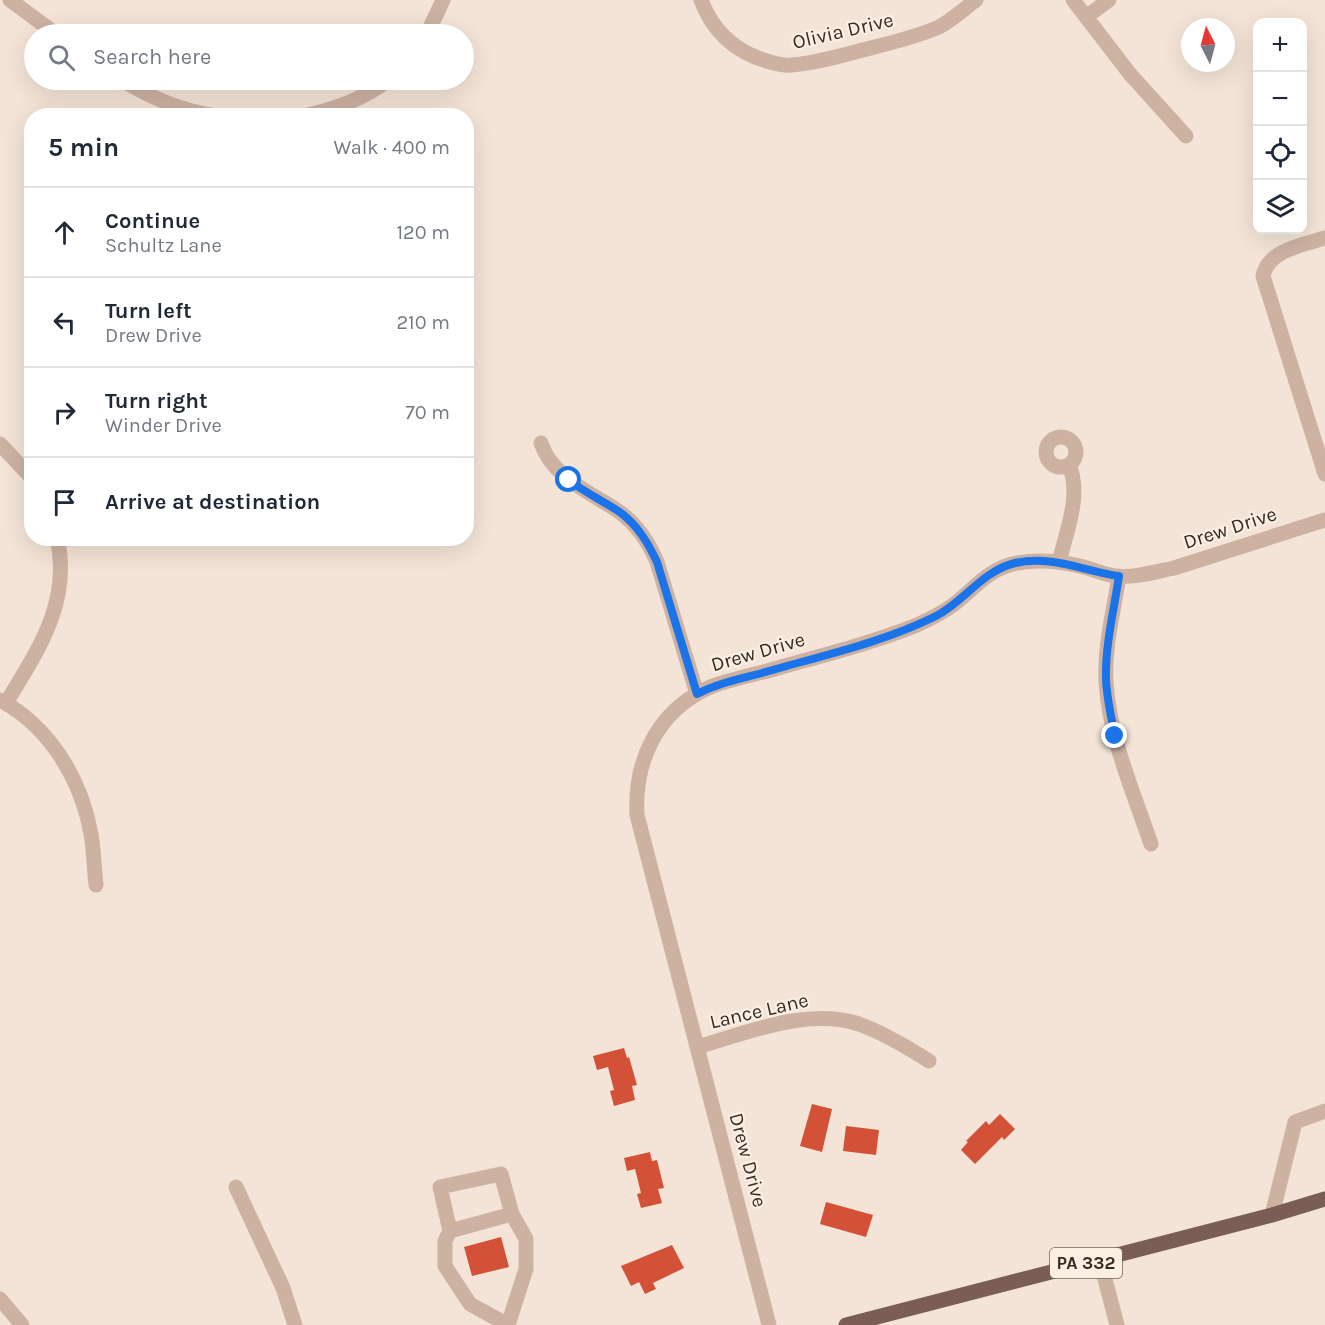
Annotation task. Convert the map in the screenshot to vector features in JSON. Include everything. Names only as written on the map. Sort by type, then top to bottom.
[{"type":"main road","name":"PA 332","points":[[846,1325],[1272,1215],[1325,1199]]},
{"type":"street","points":[[10,0],[42,24]]},
{"type":"street","points":[[432,24],[443,0]]},
{"type":"street","name":"Olivia Drive","points":[[701,0],[715,27],[730,43],[745,53],[782,65],[824,60],[915,36],[941,26],[976,0]]},
{"type":"street","points":[[1073,0],[1130,74],[1186,136]]},
{"type":"street","points":[[1086,17],[1109,0]]},
{"type":"street","points":[[141,90],[181,108]]},
{"type":"street","points":[[336,108],[354,102],[373,90]]},
{"type":"street","points":[[1325,238],[1278,255],[1265,268],[1263,276],[1325,474]]},
{"type":"street","points":[[0,444],[24,470]]},
{"type":"street","points":[[541,444],[545,456],[569,480],[621,513],[641,533],[649,545],[657,562],[697,694]]},
{"type":"street","points":[[1059,562],[1075,484],[1069,465]]},
{"type":"street","name":"Drew Drive","points":[[769,1325],[639,826],[636,798],[641,762],[659,729],[678,707],[697,694],[722,683],[856,645],[916,625],[939,614],[988,575],[1009,566],[1033,561],[1059,562],[1119,576],[1174,568],[1325,520]]},
{"type":"street","points":[[58,546],[61,574],[58,598],[50,625],[42,643],[3,701],[45,735],[69,770],[86,812],[93,848],[96,885]]},
{"type":"street","points":[[1119,576],[1108,646],[1106,679],[1109,706],[1115,736],[1150,844]]},
{"type":"street","name":"Lance Lane","points":[[697,1047],[796,1021],[840,1020],[859,1024],[929,1060]]},
{"type":"street","points":[[1272,1215],[1295,1122],[1325,1111]]},
{"type":"street","points":[[501,1174],[512,1214],[526,1239],[526,1269],[508,1325],[470,1304],[445,1266],[445,1241],[450,1231],[440,1187],[501,1174]]},
{"type":"street","points":[[236,1187],[283,1288],[295,1325]]},
{"type":"street","points":[[450,1231],[512,1214]]},
{"type":"street","points":[[1100,1260],[1118,1325]]},
{"type":"street","points":[[0,1299],[22,1325]]},
{"type":"building","points":[[624,1048],[637,1085],[632,1086],[635,1100],[614,1106],[610,1091],[614,1090],[608,1067],[597,1070],[593,1056]]},
{"type":"building","points":[[812,1104],[832,1109],[822,1152],[800,1146]]},
{"type":"building","points":[[1000,1114],[1015,1129],[1004,1140],[1002,1137],[975,1164],[961,1150],[968,1142],[966,1141],[986,1121],[989,1125]]},
{"type":"building","points":[[846,1126],[879,1130],[876,1155],[843,1151]]},
{"type":"building","points":[[650,1152],[652,1161],[657,1160],[664,1188],[658,1189],[662,1203],[641,1208],[637,1194],[641,1193],[635,1169],[627,1171],[624,1158]]},
{"type":"building","points":[[826,1202],[873,1215],[866,1237],[820,1224]]},
{"type":"building","points":[[501,1237],[509,1267],[472,1276],[464,1247]]},
{"type":"building","points":[[672,1245],[684,1268],[653,1283],[656,1289],[645,1294],[639,1282],[631,1286],[621,1266]]},
{"type":"route","points":[[569,480],[621,513],[641,533],[649,545],[657,562],[697,694],[722,683],[749,677],[916,625],[955,603],[973,585],[988,575],[1015,563],[1054,561],[1119,576],[1108,646],[1106,679],[1115,736]]}]
